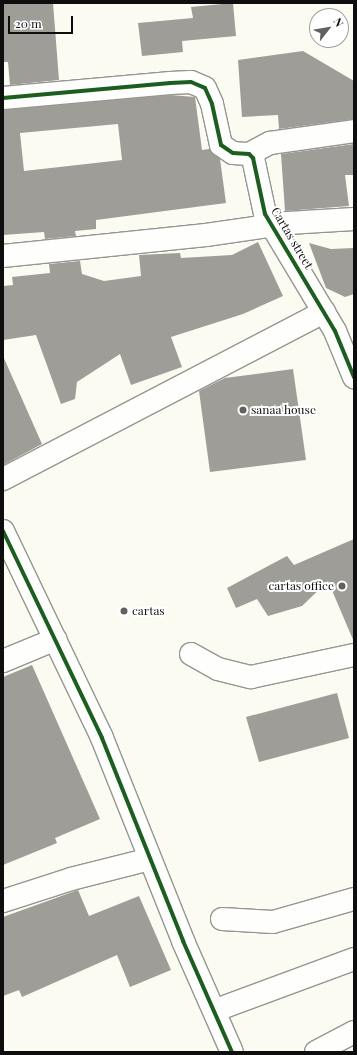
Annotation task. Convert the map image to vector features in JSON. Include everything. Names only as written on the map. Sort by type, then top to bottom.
[{"type":"street","points":[[3,98],[170,83],[198,84],[205,88],[212,104],[221,145],[233,153],[249,154],[270,143],[354,131]]},
{"type":"street","name":"Cartas street","points":[[249,154],[255,162],[262,207],[324,312],[345,331],[354,376]]},
{"type":"street","points":[[3,256],[354,219]]},
{"type":"street","points":[[3,479],[324,312]]},
{"type":"street","points":[[3,531],[56,639],[102,738],[150,860],[216,1010],[232,1052]]},
{"type":"street","points":[[3,661],[56,639]]},
{"type":"street","points":[[191,654],[218,669],[251,677],[354,655]]},
{"type":"street","points":[[3,901],[71,879],[150,860]]},
{"type":"street","points":[[222,919],[273,922],[354,899]]},
{"type":"street","points":[[216,1010],[354,960]]},
{"type":"street","points":[[316,1052],[354,1032]]},
{"type":"building","points":[[4,3],[53,3],[59,80],[10,85],[8,62],[3,62]]},
{"type":"building","points":[[233,3],[236,36],[182,41],[183,52],[142,56],[138,23],[193,18],[191,7]]},
{"type":"building","points":[[303,51],[354,81],[354,119],[279,129],[278,115],[242,117],[238,60]]},
{"type":"building","points":[[171,95],[195,97],[202,150],[209,149],[220,159],[226,203],[96,220],[96,229],[75,231],[76,236],[45,239],[44,232],[3,235],[3,110]],"holes":[[[118,124],[122,160],[24,171],[20,133]]]},
{"type":"building","points":[[354,144],[354,175],[345,175],[349,206],[285,211],[281,154]]},
{"type":"building","points":[[258,242],[283,296],[243,314],[171,337],[182,367],[131,385],[120,354],[77,382],[75,399],[61,404],[36,335],[3,340],[3,286],[13,285],[12,277],[50,273],[49,264],[80,261],[82,274],[104,281],[141,276],[139,255],[180,253],[181,258],[232,255]]},
{"type":"building","points":[[309,243],[331,249],[354,248],[354,294],[345,297],[326,288]]},
{"type":"building","points":[[3,356],[42,444],[3,465]]},
{"type":"building","points":[[293,369],[306,460],[210,472],[199,391],[225,378]]},
{"type":"building","points":[[354,539],[354,642],[328,581],[302,606],[268,616],[257,599],[236,608],[227,588],[287,556],[294,565]]},
{"type":"building","points":[[32,665],[100,819],[55,838],[57,843],[3,865],[3,677]]},
{"type":"building","points":[[337,693],[349,738],[259,762],[246,717]]},
{"type":"building","points":[[78,890],[89,916],[139,896],[171,970],[130,987],[117,955],[22,997],[19,990],[3,996],[3,917]]},
{"type":"cycle path","points":[[3,98],[170,83],[191,82],[205,88],[212,104],[221,145],[233,153],[249,154],[253,158],[265,214],[335,331],[354,377]]},
{"type":"cycle path","points":[[3,531],[102,738],[183,941],[232,1052]]},
{"type":"place","name":"sanaa house","points":[[243,410]]},
{"type":"place","name":"cartas office","points":[[342,586]]},
{"type":"place","name":"cartas","points":[[124,611]]}]
